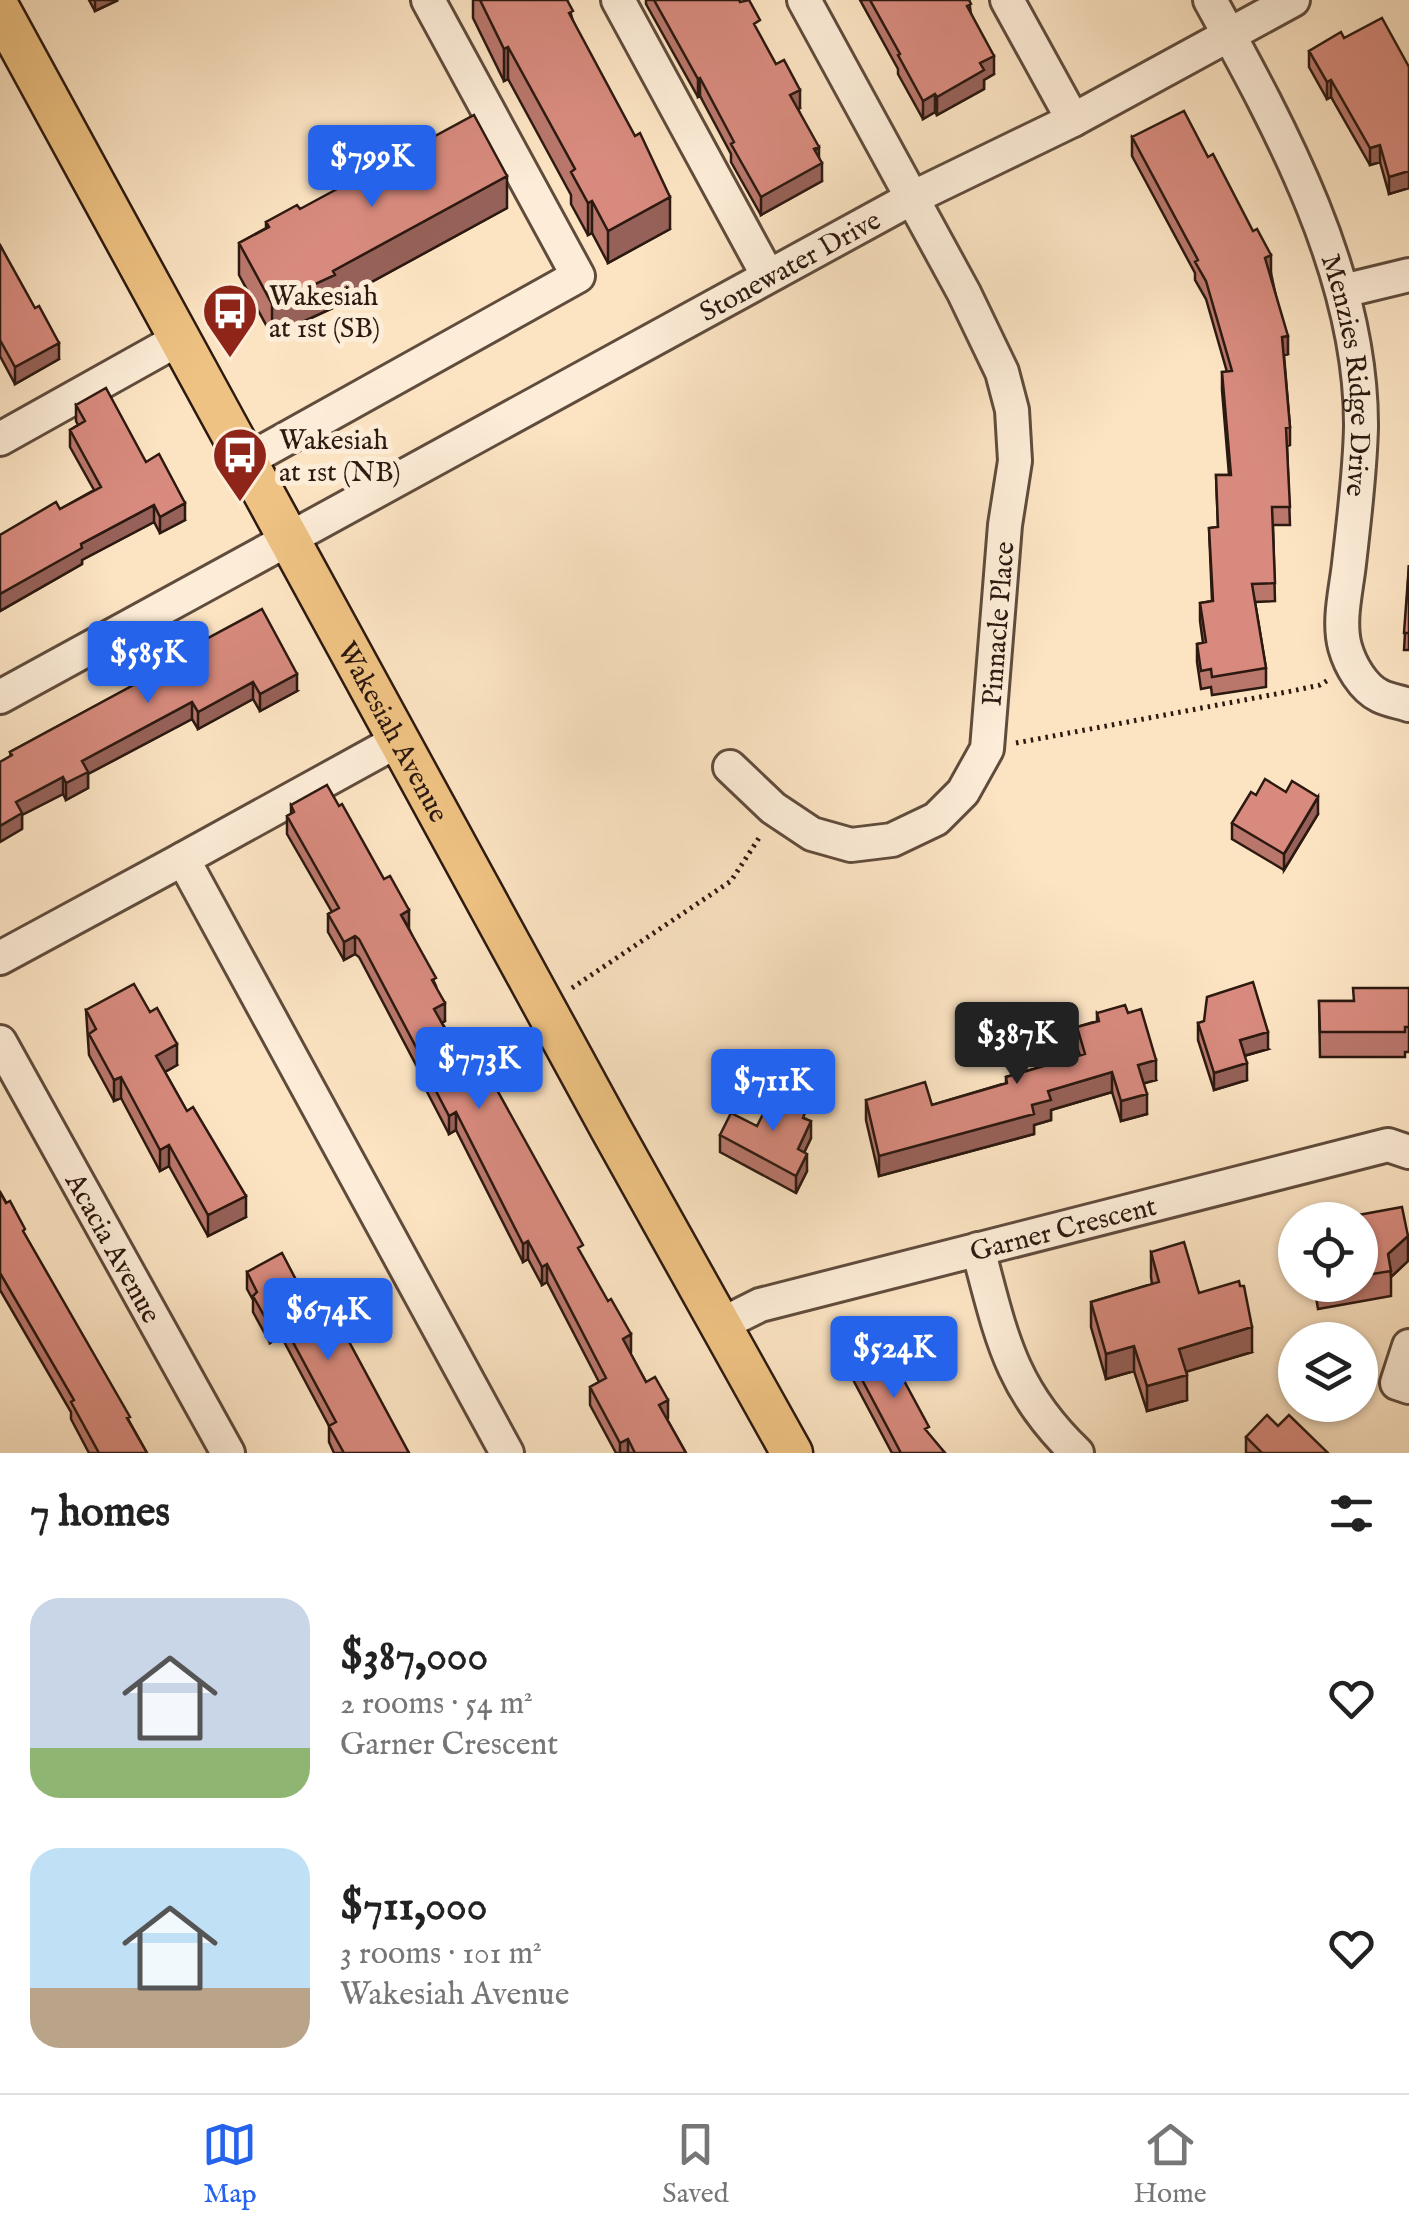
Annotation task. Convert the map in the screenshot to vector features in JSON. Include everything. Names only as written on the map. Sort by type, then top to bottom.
[{"type":"main road","name":"Wakesiah Avenue","points":[[0,10],[792,1453]]},
{"type":"street","points":[[246,461],[578,276],[428,0]]},
{"type":"street","points":[[618,0],[768,276]]},
{"type":"street","name":"Pinnacle Place","points":[[730,767],[773,808],[812,834],[851,846],[892,840],[936,819],[964,792],[987,748],[1005,525],[1015,461],[1012,410],[1002,372],[804,0]]},
{"type":"street","points":[[1007,0],[1074,120]]},
{"type":"street","name":"Menzies Ridge Drive","points":[[1210,0],[1300,178],[1329,245],[1343,291],[1356,362],[1361,425],[1358,489],[1342,620],[1344,646],[1352,665]]},
{"type":"street","name":"Stonewater Drive","points":[[0,696],[912,198],[1074,120],[1293,0]]},
{"type":"street","points":[[1343,291],[1409,276]]},
{"type":"street","points":[[0,439],[180,339]]},
{"type":"street","points":[[1352,665],[1378,696],[1409,704]]},
{"type":"street","points":[[0,958],[399,740]]},
{"type":"street","points":[[183,859],[507,1453]]},
{"type":"street","name":"Acacia Avenue","points":[[0,1042],[228,1453]]},
{"type":"street","name":"Garner Crescent","points":[[722,1324],[760,1305],[1388,1145],[1409,1152]]},
{"type":"street","points":[[978,1250],[1011,1364],[1040,1414],[1077,1453]]},
{"type":"street","points":[[1409,1346],[1397,1383],[1409,1387]]},
{"type":"path","points":[[987,748],[1320,685],[1352,665]]},
{"type":"path","points":[[545,1006],[731,882],[750,855],[773,808]]},
{"type":"building","points":[[480,0],[567,0],[573,11],[569,13],[635,136],[640,133],[670,197],[608,231],[592,201],[588,203],[571,172],[575,169],[508,47],[504,49]]},
{"type":"building","points":[[654,0],[749,0],[760,20],[754,24],[776,64],[784,60],[800,90],[790,95],[819,147],[814,149],[822,163],[761,197],[700,78]]},
{"type":"building","points":[[870,0],[969,0],[971,4],[967,6],[994,56],[980,63],[984,70],[923,101]]},
{"type":"building","points":[[1382,18],[1409,67],[1409,171],[1389,177],[1380,145],[1370,148],[1331,80],[1327,82],[1309,51],[1341,32],[1344,38]]},
{"type":"building","points":[[1184,111],[1208,157],[1213,154],[1253,231],[1257,229],[1271,255],[1265,258],[1288,336],[1282,337],[1290,427],[1286,428],[1290,507],[1272,507],[1275,583],[1252,584],[1266,668],[1212,677],[1211,669],[1201,671],[1197,644],[1206,642],[1200,603],[1213,601],[1209,528],[1218,527],[1216,475],[1231,475],[1222,372],[1232,371],[1206,281],[1195,262],[1198,260],[1132,137]]},
{"type":"building","points":[[474,115],[507,176],[333,271],[335,275],[272,304],[239,243],[269,227],[266,222],[297,205],[300,209]]},
{"type":"building","points":[[0,245],[59,343],[15,367],[0,340]]},
{"type":"building","points":[[106,388],[146,462],[159,454],[185,503],[160,517],[154,505],[0,594],[0,535],[56,502],[60,509],[101,487],[70,430],[85,421],[76,405]]},
{"type":"building","points":[[1409,565],[1409,633],[1404,633]]},
{"type":"building","points":[[262,609],[297,674],[260,694],[253,682],[198,712],[192,702],[82,761],[88,772],[66,783],[63,777],[16,802],[22,813],[0,826],[0,762],[12,755],[10,752],[174,663],[171,658]]},
{"type":"building","points":[[1265,779],[1286,792],[1292,781],[1318,797],[1284,854],[1232,823],[1251,792],[1256,795]]},
{"type":"building","points":[[327,785],[384,879],[390,876],[409,910],[401,915],[436,978],[432,980],[445,1003],[434,1009],[457,1050],[471,1043],[583,1245],[578,1248],[631,1334],[623,1339],[646,1382],[655,1377],[668,1400],[659,1405],[686,1453],[635,1453],[628,1439],[620,1443],[590,1387],[606,1378],[547,1264],[542,1267],[528,1241],[523,1244],[456,1112],[449,1116],[359,939],[355,936],[344,942],[328,914],[339,908],[287,816],[294,812],[291,805]]},
{"type":"building","points":[[1253,982],[1268,1032],[1240,1040],[1247,1063],[1214,1073],[1198,1023],[1204,1021],[1207,997]]},
{"type":"building","points":[[134,984],[150,1012],[157,1008],[177,1044],[156,1056],[187,1111],[193,1107],[246,1196],[208,1215],[169,1145],[160,1150],[121,1077],[114,1080],[89,1034],[96,1029],[86,1010]]},
{"type":"building","points":[[1353,988],[1409,988],[1409,1027],[1405,1027],[1405,1032],[1320,1032],[1319,1001],[1354,1001]]},
{"type":"building","points":[[1125,1005],[1128,1013],[1141,1009],[1156,1060],[1138,1065],[1147,1094],[1121,1101],[1112,1072],[1048,1091],[1051,1100],[1032,1105],[1034,1114],[879,1156],[866,1100],[925,1082],[932,1105],[1007,1083],[1006,1077],[1085,1054],[1077,1027],[1099,1021],[1097,1013]]},
{"type":"building","points":[[773,1094],[806,1110],[803,1118],[811,1121],[798,1149],[807,1154],[796,1176],[720,1135],[731,1113],[757,1126]]},
{"type":"building","points":[[0,1192],[6,1203],[10,1201],[147,1453],[99,1453],[71,1402],[74,1400],[0,1273]]},
{"type":"building","points":[[1402,1207],[1408,1236],[1388,1254],[1391,1271],[1378,1273],[1378,1211]]},
{"type":"building","points":[[1184,1242],[1199,1293],[1239,1281],[1244,1286],[1252,1327],[1179,1349],[1187,1375],[1147,1386],[1134,1346],[1106,1354],[1091,1302],[1159,1282],[1151,1252]]},
{"type":"building","points":[[282,1253],[317,1320],[333,1312],[409,1453],[344,1453],[329,1426],[336,1422],[281,1320],[270,1326],[253,1296],[257,1292],[247,1272]]},
{"type":"building","points":[[882,1340],[929,1427],[925,1429],[945,1453],[901,1453],[850,1357]]},
{"type":"building","points":[[1267,1415],[1278,1426],[1282,1422],[1296,1422],[1328,1453],[1262,1453],[1246,1437]]},
{"type":"place","name":"Wakesiah at 1st (SB)","points":[[230,360]]},
{"type":"place","name":"Wakesiah at 1st (NB)","points":[[240,504]]}]
